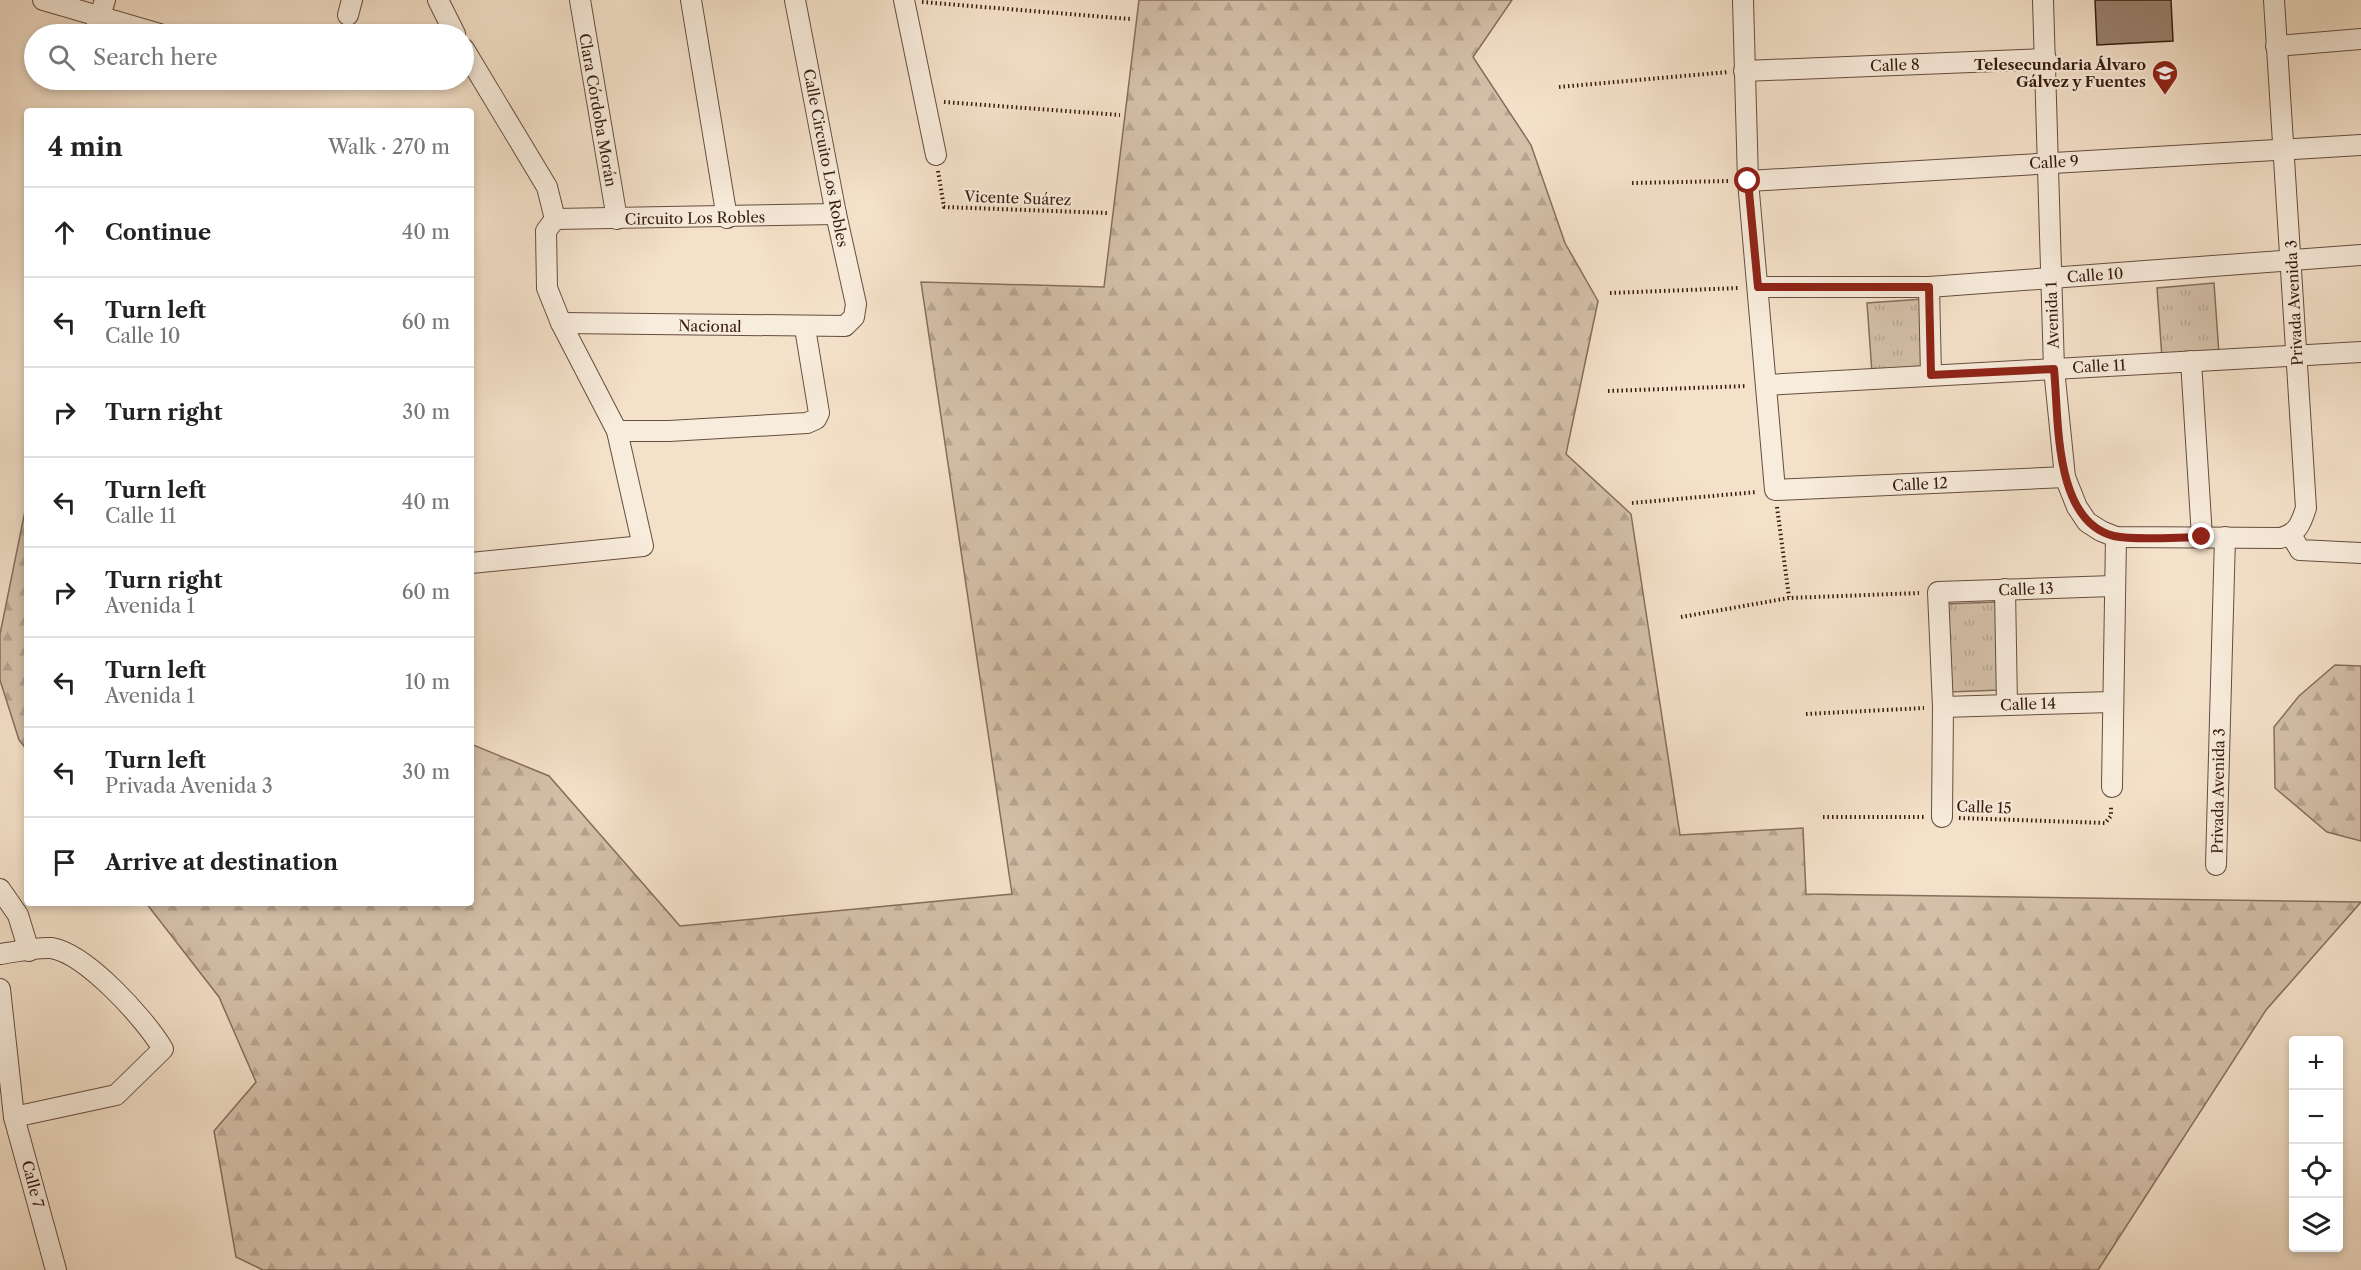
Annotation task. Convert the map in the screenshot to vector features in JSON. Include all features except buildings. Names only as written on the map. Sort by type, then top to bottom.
[{"type":"street","points":[[44,0],[125,24]]},
{"type":"street","points":[[438,0],[450,24]]},
{"type":"street","name":"Clara Córdoba Morán","points":[[580,0],[617,219]]},
{"type":"street","points":[[691,0],[727,218]]},
{"type":"street","name":"Calle Circuito Los Robles","points":[[795,0],[836,214],[856,304],[854,317]]},
{"type":"street","points":[[904,0],[936,155]]},
{"type":"street","points":[[1743,0],[1748,181],[1775,490]]},
{"type":"street","name":"Avenida 1","points":[[2043,0],[2050,162],[2050,278],[2054,369],[2065,477],[2076,507],[2087,522],[2116,537]]},
{"type":"street","name":"Privada Avenida 3","points":[[2274,0],[2306,508],[2301,524],[2290,536]]},
{"type":"street","points":[[2276,46],[2361,39]]},
{"type":"street","name":"Calle 8","points":[[1744,71],[2046,59]]},
{"type":"street","points":[[474,66],[547,187],[555,219],[546,231],[547,288],[561,323],[617,431],[643,546],[474,563]]},
{"type":"street","name":"Calle 9","points":[[1748,181],[2361,145]]},
{"type":"street","name":"Circuito Los Robles","points":[[555,219],[727,218],[836,214]]},
{"type":"street","name":"Calle 10","points":[[1758,287],[1929,287],[2361,255]]},
{"type":"street","points":[[1929,287],[1931,375]]},
{"type":"street","name":"Nacional","points":[[561,323],[805,328],[845,326],[854,317]]},
{"type":"street","points":[[617,431],[669,431],[807,423],[816,419],[819,413],[805,328]]},
{"type":"street","name":"Calle 11","points":[[1766,385],[2361,351]]},
{"type":"street","points":[[2191,361],[2202,537]]},
{"type":"street","name":"Calle 12","points":[[1775,490],[2065,477]]},
{"type":"street","points":[[2112,787],[2113,586],[2116,537],[2290,536],[2300,550],[2361,553]]},
{"type":"street","name":"Privada Avenida 3","points":[[2216,865],[2225,537]]},
{"type":"street","name":"Calle 13","points":[[1938,592],[2113,586]]},
{"type":"street","points":[[2005,589],[2007,705]]},
{"type":"street","points":[[1938,592],[1943,707],[1942,817]]},
{"type":"street","name":"Calle 14","points":[[1943,707],[2112,702]]},
{"type":"street","points":[[0,889],[18,915],[29,951]]},
{"type":"street","points":[[0,954],[52,948],[92,968],[154,1033],[163,1049],[116,1095],[14,1117]]},
{"type":"street","name":"Calle 7","points":[[0,989],[14,1117],[57,1270]]},
{"type":"path","points":[[904,0],[1130,19]]},
{"type":"path","points":[[1559,87],[1744,71]]},
{"type":"path","points":[[926,101],[1120,115]]},
{"type":"path","name":"Vicente Suárez","points":[[936,155],[944,207],[1107,213]]},
{"type":"path","points":[[1632,183],[1748,181]]},
{"type":"path","points":[[1610,293],[1758,287]]},
{"type":"path","points":[[1608,391],[1766,385]]},
{"type":"path","points":[[1632,503],[1775,490],[1789,598]]},
{"type":"path","points":[[1681,617],[1789,598],[1938,592]]},
{"type":"path","points":[[1806,714],[1943,707]]},
{"type":"path","name":"Calle 15","points":[[1823,818],[1942,817],[2105,824],[2111,816],[2112,787]]},
{"type":"green space","points":[[1139,0],[1512,0],[1473,57],[1531,145],[1565,243],[1598,301],[1566,454],[1631,514],[1680,835],[1803,828],[1806,894],[2361,902],[2266,1010],[2098,1270],[263,1270],[236,1257],[214,1131],[256,1082],[219,997],[148,906],[474,906],[474,745],[549,776],[680,926],[1012,894],[921,282],[1104,287]]},
{"type":"green space","points":[[2214,283],[2219,354],[2162,358],[2157,288]]},
{"type":"green space","points":[[1923,299],[1928,369],[1872,373],[1867,303]]},
{"type":"green space","points":[[24,516],[24,746],[19,740],[0,680],[0,634]]},
{"type":"green space","points":[[1997,602],[2001,690],[1949,692],[1945,604]]},
{"type":"green space","points":[[2335,665],[2361,666],[2361,841],[2327,832],[2275,788],[2274,727],[2299,696]]},
{"type":"place","name":"Telesecundaria Álvaro Gálvez y Fuentes","points":[[2165,96]]},
{"type":"route","points":[[1748,181],[1758,287],[1929,287],[1931,375],[2054,369],[2065,477],[2076,507],[2087,522],[2116,537],[2202,537]]}]
